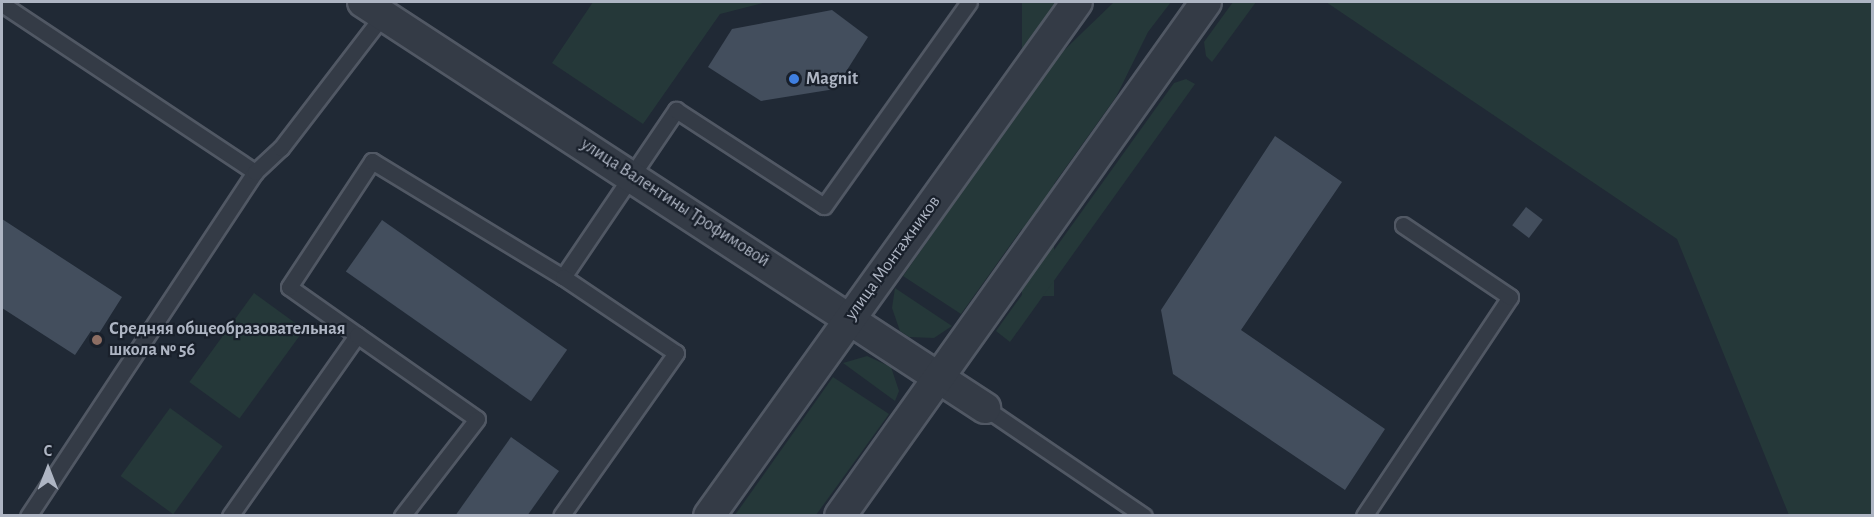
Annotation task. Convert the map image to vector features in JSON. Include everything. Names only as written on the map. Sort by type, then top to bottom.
[{"type":"street","name":"улица Монтажников","points":[[709,516],[1077,2]]},
{"type":"street","points":[[1183,34],[1194,2]]},
{"type":"street","points":[[840,516],[1206,2]]},
{"type":"street","name":"улица Валентины Трофимовой","points":[[373,8],[631,174],[985,408]]},
{"type":"lane","points":[[563,277],[676,110],[824,206],[969,2]]},
{"type":"lane","points":[[2,4],[255,172]]},
{"type":"lane","points":[[28,516],[255,172],[281,148],[373,8]]},
{"type":"lane","points":[[402,516],[477,419],[289,287],[372,161],[563,277],[676,353],[561,516]]},
{"type":"lane","points":[[1364,516],[1510,297],[1403,225]]},
{"type":"lane","points":[[230,516],[357,335]]},
{"type":"lane","points":[[985,408],[1144,516]]},
{"type":"shaded area","points":[[593,2],[767,2],[720,14],[643,124],[552,63]]},
{"type":"shaded area","points":[[1022,2],[1054,2],[1054,296],[1022,296]]},
{"type":"shaded area","points":[[1114,2],[1171,2],[1148,32],[1116,97],[961,314],[903,276],[1056,58]]},
{"type":"shaded area","points":[[1233,2],[1256,2],[1212,62],[1206,56],[1204,42]]},
{"type":"shaded area","points":[[1326,2],[1872,2],[1872,515],[1789,515],[1677,239]]},
{"type":"shaded area","points":[[1186,79],[1195,84],[1010,342],[996,331],[1174,83]]},
{"type":"shaded area","points":[[895,288],[952,326],[934,338],[909,337],[900,331],[892,308]]},
{"type":"shaded area","points":[[254,293],[304,329],[240,418],[189,382]]},
{"type":"shaded area","points":[[867,356],[891,367],[899,391],[895,401],[843,363]]},
{"type":"shaded area","points":[[833,377],[889,414],[816,515],[735,515]]},
{"type":"shaded area","points":[[170,408],[223,446],[173,514],[121,476]]},
{"type":"building","points":[[832,10],[868,37],[835,89],[761,101],[708,67],[732,29]]},
{"type":"building","points":[[1275,136],[1342,182],[1241,330],[1385,429],[1345,490],[1173,374],[1161,310]]},
{"type":"building","points":[[1526,207],[1543,220],[1529,238],[1512,225]]},
{"type":"building","name":"Средняя общеобразовательная школа № 56","points":[[2,219],[122,297],[98,335],[91,331],[75,355],[2,308]]},
{"type":"building","points":[[382,220],[567,350],[531,401],[346,272]]},
{"type":"building","points":[[511,437],[559,471],[527,516],[455,516]]},
{"type":"place","name":"Magnit","points":[[794,79]]},
{"type":"place","name":"Средняя общеобразовательная школа № 56","points":[[97,340]]}]
